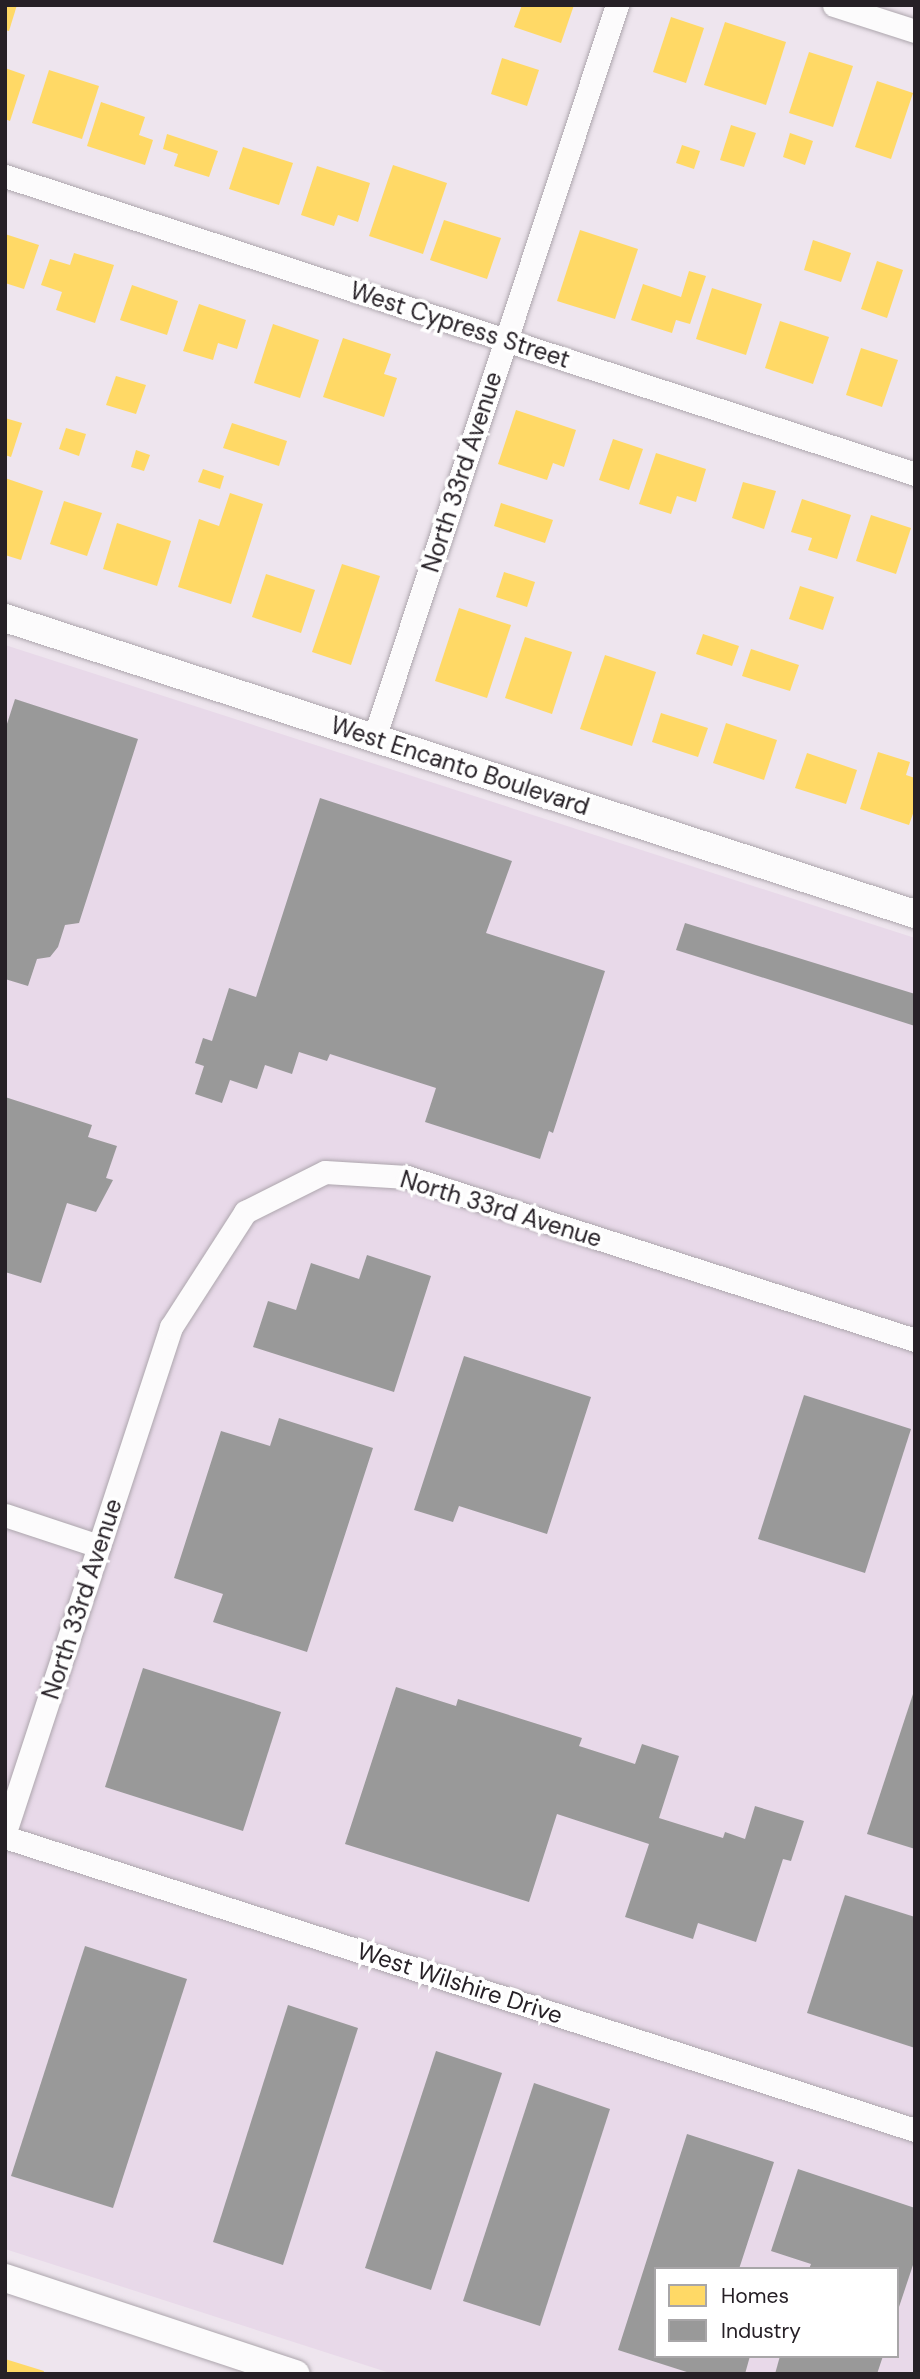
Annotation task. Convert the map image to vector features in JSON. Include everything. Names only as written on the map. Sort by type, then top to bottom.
[{"type":"street","name":"North 33rd Avenue","points":[[374,738],[617,5]]},
{"type":"street","points":[[834,5],[915,32]]},
{"type":"street","name":"West Cypress Street","points":[[5,176],[915,474]]},
{"type":"street","name":"West Encanto Boulevard","points":[[5,618],[915,914]]},
{"type":"street","name":"North 33rd Avenue","points":[[5,1834],[171,1327],[245,1212],[325,1172],[407,1177],[915,1340]]},
{"type":"street","points":[[5,1515],[99,1546]]},
{"type":"street","name":"West Wilshire Drive","points":[[5,1834],[915,2130]]},
{"type":"street","points":[[5,2278],[296,2374]]},
{"type":"shaded area","points":[[5,645],[915,938],[915,2374],[393,2374],[5,2249]]},
{"type":"building: Homes","points":[[5,5],[17,5],[9,31],[5,30]]},
{"type":"building: Homes","points":[[522,5],[574,5],[561,43],[514,27]]},
{"type":"building: Homes","points":[[671,17],[704,28],[686,83],[653,72]]},
{"type":"building: Homes","points":[[725,22],[786,42],[766,105],[704,85]]},
{"type":"building: Homes","points":[[809,52],[853,66],[833,127],[789,113]]},
{"type":"building: Homes","points":[[502,58],[539,70],[527,106],[491,94]]},
{"type":"building: Homes","points":[[5,68],[25,75],[10,121],[5,119]]},
{"type":"building: Homes","points":[[49,70],[99,86],[82,139],[32,123]]},
{"type":"building: Homes","points":[[877,81],[913,93],[891,159],[855,147]]},
{"type":"building: Homes","points":[[101,102],[145,117],[139,135],[153,140],[145,165],[87,146]]},
{"type":"building: Homes","points":[[731,125],[756,133],[744,167],[720,160]]},
{"type":"building: Homes","points":[[790,133],[813,141],[805,165],[783,157]]},
{"type":"building: Homes","points":[[167,134],[218,151],[209,177],[174,166],[178,154],[163,149]]},
{"type":"building: Homes","points":[[682,145],[700,151],[694,169],[676,163]]},
{"type":"building: Homes","points":[[243,147],[293,163],[279,205],[229,189]]},
{"type":"building: Homes","points":[[393,165],[447,183],[423,254],[369,236]]},
{"type":"building: Homes","points":[[317,166],[370,183],[358,222],[338,215],[334,226],[301,215]]},
{"type":"building: Homes","points":[[444,220],[501,238],[487,279],[430,260]]},
{"type":"building: Homes","points":[[580,230],[638,249],[615,319],[557,301]]},
{"type":"building: Homes","points":[[5,234],[39,245],[24,289],[5,283]]},
{"type":"building: Homes","points":[[813,240],[851,253],[841,282],[804,270]]},
{"type":"building: Homes","points":[[74,253],[114,265],[95,323],[56,310],[62,292],[41,285],[50,259],[70,265]]},
{"type":"building: Homes","points":[[877,261],[903,270],[887,318],[861,309]]},
{"type":"building: Homes","points":[[689,271],[706,276],[690,324],[676,320],[672,333],[631,320],[643,284],[681,297]]},
{"type":"building: Homes","points":[[132,285],[178,301],[167,335],[120,320]]},
{"type":"building: Homes","points":[[712,288],[762,304],[746,355],[696,339]]},
{"type":"building: Homes","points":[[199,304],[246,320],[237,349],[218,343],[213,360],[183,351]]},
{"type":"building: Homes","points":[[780,321],[829,337],[813,384],[765,368]]},
{"type":"building: Homes","points":[[273,324],[319,340],[300,398],[254,383]]},
{"type":"building: Homes","points":[[343,338],[391,354],[384,374],[397,378],[384,417],[323,397]]},
{"type":"building: Homes","points":[[861,348],[898,360],[882,407],[846,395]]},
{"type":"building: Homes","points":[[116,376],[146,385],[136,414],[106,405]]},
{"type":"building: Homes","points":[[516,410],[576,430],[564,467],[553,463],[547,480],[498,464]]},
{"type":"building: Homes","points":[[5,418],[22,423],[11,457],[5,455]]},
{"type":"building: Homes","points":[[232,423],[287,441],[279,466],[223,448]]},
{"type":"building: Homes","points":[[66,428],[86,434],[79,456],[59,449]]},
{"type":"building: Homes","points":[[613,439],[643,449],[629,490],[599,480]]},
{"type":"building: Homes","points":[[136,450],[150,455],[144,471],[131,467]]},
{"type":"building: Homes","points":[[656,453],[706,469],[696,502],[677,496],[671,514],[639,504]]},
{"type":"building: Homes","points":[[203,469],[224,476],[220,489],[198,482]]},
{"type":"building: Homes","points":[[5,478],[43,491],[21,560],[5,555]]},
{"type":"building: Homes","points":[[743,482],[776,491],[764,529],[732,518]]},
{"type":"building: Homes","points":[[230,493],[263,504],[231,604],[178,587],[199,519],[219,526]]},
{"type":"building: Homes","points":[[802,499],[851,515],[837,559],[808,550],[812,538],[791,532]]},
{"type":"building: Homes","points":[[64,501],[102,513],[87,556],[50,544]]},
{"type":"building: Homes","points":[[501,503],[553,520],[545,543],[494,526]]},
{"type":"building: Homes","points":[[871,515],[911,528],[896,574],[856,561]]},
{"type":"building: Homes","points":[[117,523],[171,541],[157,586],[103,569]]},
{"type":"building: Homes","points":[[342,564],[380,576],[351,665],[312,652]]},
{"type":"building: Homes","points":[[504,572],[535,582],[527,607],[496,597]]},
{"type":"building: Homes","points":[[266,574],[315,590],[301,633],[252,617]]},
{"type":"building: Homes","points":[[800,586],[834,597],[823,630],[789,619]]},
{"type":"building: Homes","points":[[459,608],[511,625],[487,698],[435,681]]},
{"type":"building: Homes","points":[[703,634],[739,646],[732,666],[696,654]]},
{"type":"building: Homes","points":[[525,637],[572,652],[552,714],[505,698]]},
{"type":"building: Homes","points":[[751,649],[799,665],[790,691],[742,676]]},
{"type":"building: Homes","points":[[605,655],[656,672],[632,746],[580,729]]},
{"type":"building: Homes","points":[[661,713],[708,728],[698,757],[652,742]]},
{"type":"building: Homes","points":[[726,723],[777,740],[764,780],[713,763]]},
{"type":"building: Homes","points":[[878,752],[910,762],[906,775],[915,778],[915,808],[909,825],[860,809]]},
{"type":"building: Homes","points":[[807,753],[857,770],[846,804],[795,788]]},
{"type":"building: Homes","points":[[5,2359],[44,2371],[43,2374],[5,2374]]},
{"type":"building: Industry","points":[[15,699],[138,739],[79,923],[65,925],[58,947],[50,957],[37,959],[28,986],[5,979],[5,730]]},
{"type":"building: Industry","points":[[320,798],[512,861],[486,933],[605,971],[553,1133],[549,1131],[540,1159],[425,1122],[436,1088],[330,1054],[327,1061],[299,1052],[292,1074],[265,1065],[257,1089],[230,1080],[222,1103],[195,1094],[204,1066],[195,1063],[203,1038],[212,1041],[229,988],[256,997]]},
{"type":"building: Industry","points":[[685,923],[915,994],[915,1026],[676,950]]},
{"type":"building: Industry","points":[[5,1097],[92,1125],[88,1137],[117,1146],[106,1178],[113,1180],[96,1212],[67,1203],[41,1283],[5,1272]]},
{"type":"building: Industry","points":[[367,1255],[431,1276],[394,1392],[253,1347],[268,1301],[296,1310],[311,1263],[359,1279]]},
{"type":"building: Industry","points":[[464,1356],[591,1397],[547,1534],[459,1506],[453,1522],[414,1510]]},
{"type":"building: Industry","points":[[804,1395],[911,1429],[865,1573],[758,1539]]},
{"type":"building: Industry","points":[[279,1418],[373,1448],[307,1652],[213,1622],[223,1594],[174,1578],[221,1431],[270,1446]]},
{"type":"building: Industry","points":[[143,1668],[281,1712],[243,1831],[105,1787]]},
{"type":"building: Industry","points":[[396,1687],[456,1706],[458,1699],[582,1738],[579,1746],[635,1764],[642,1744],[679,1756],[659,1818],[723,1838],[725,1832],[745,1839],[755,1806],[804,1821],[791,1861],[783,1859],[756,1942],[698,1923],[693,1939],[625,1917],[649,1844],[557,1814],[529,1902],[345,1844]]},
{"type":"building: Industry","points":[[915,1691],[915,1849],[867,1834]]},
{"type":"building: Industry","points":[[845,1895],[915,1917],[915,2048],[807,2013]]},
{"type":"building: Industry","points":[[85,1946],[187,1979],[113,2208],[11,2176]]},
{"type":"building: Industry","points":[[288,2005],[358,2028],[283,2265],[213,2242]]},
{"type":"building: Industry","points":[[436,2051],[502,2073],[431,2290],[365,2268]]},
{"type":"building: Industry","points":[[534,2083],[610,2109],[540,2326],[463,2301]]},
{"type":"building: Industry","points":[[687,2134],[774,2162],[740,2267],[654,2267],[654,2358],[749,2358],[745,2374],[693,2374],[618,2350]]},
{"type":"building: Industry","points":[[798,2169],[915,2208],[915,2259],[899,2307],[899,2267],[810,2267],[811,2264],[771,2251]]},
{"type":"building: Industry","points":[[779,2358],[882,2358],[877,2374],[775,2374]]}]
